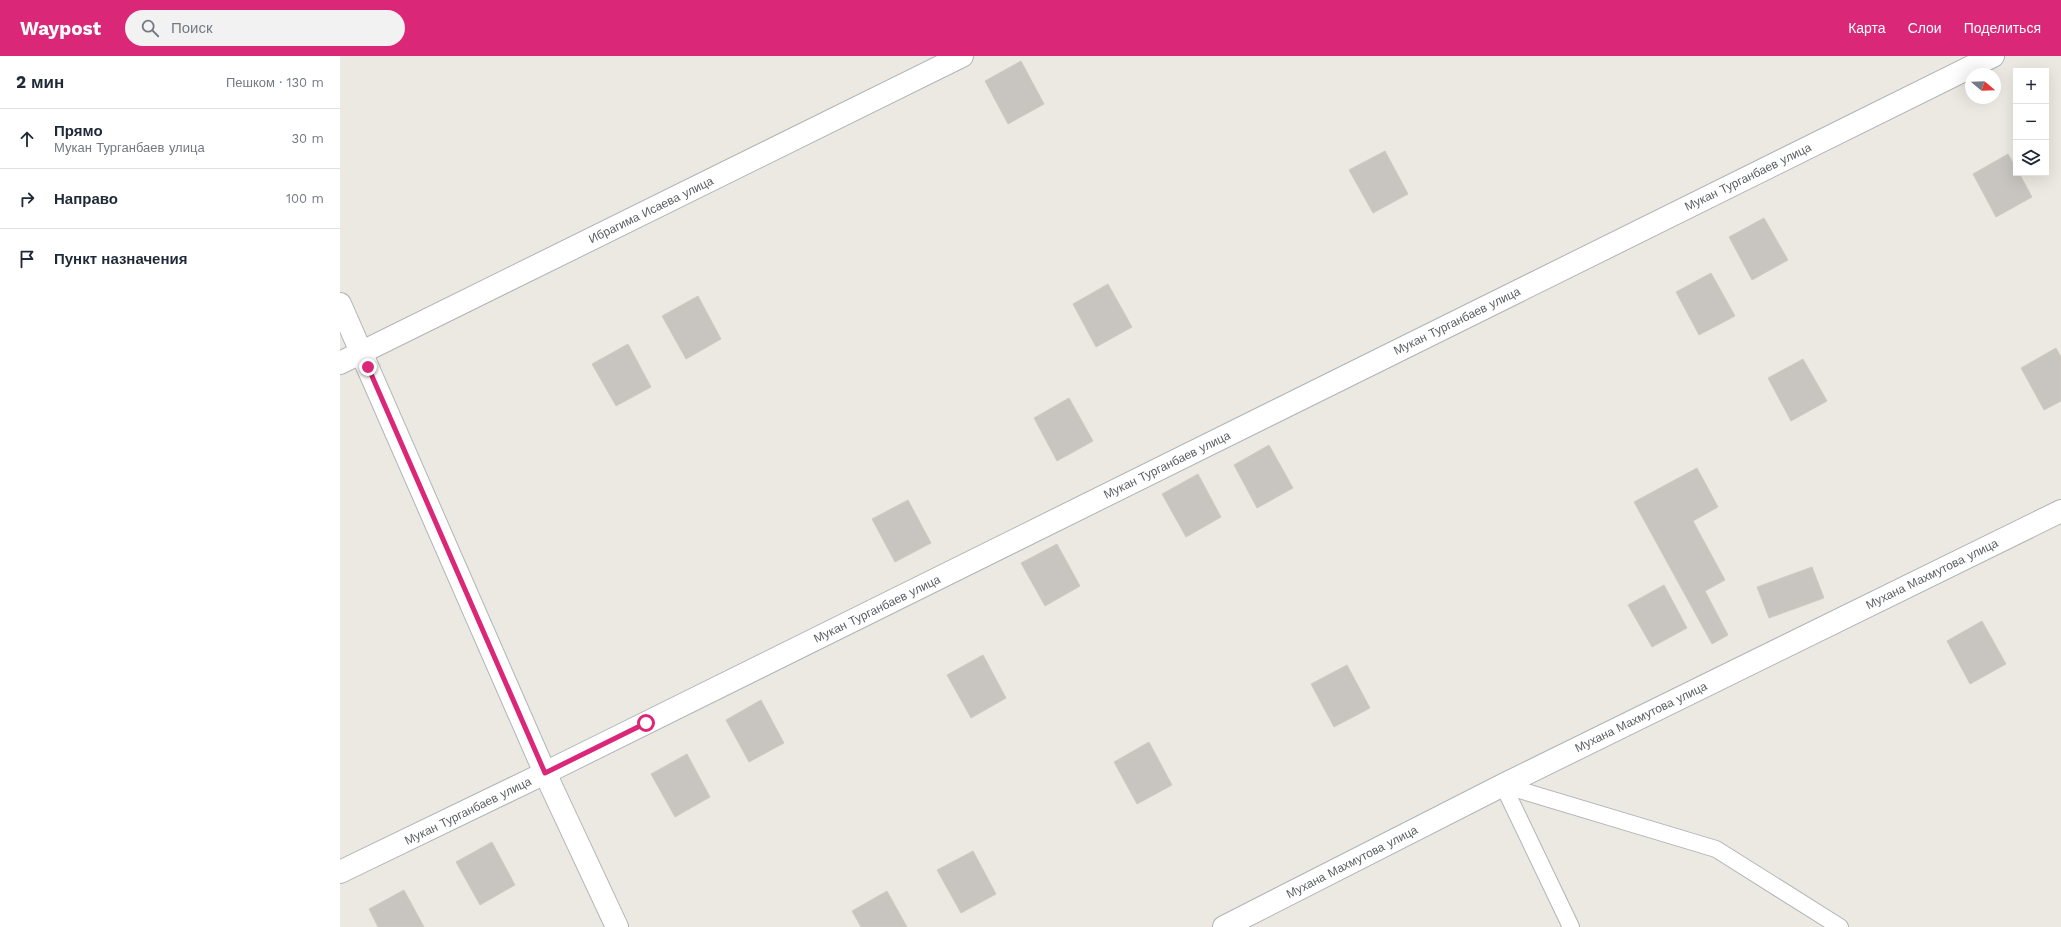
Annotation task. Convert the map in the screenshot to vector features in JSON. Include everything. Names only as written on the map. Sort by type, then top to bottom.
[{"type":"street","name":"Ибрагима Исаева улица","points":[[340,363],[962,56]]},
{"type":"street","name":"Мукан Турганбаев улица","points":[[340,872],[545,773],[1993,56]]},
{"type":"street","points":[[340,304],[545,773],[617,927]]},
{"type":"street","name":"Мухана Махмутова улица","points":[[1224,927],[1503,785],[2061,511]]},
{"type":"lane","points":[[1503,785],[1571,927]]},
{"type":"lane","points":[[1503,785],[1716,850],[1840,927]]},
{"type":"building","points":[[1021,61],[1044,104],[1008,124],[985,81]]},
{"type":"building","points":[[1385,151],[1408,194],[1373,213],[1349,170]]},
{"type":"building","points":[[2008,154],[2013,163],[2013,176],[2021,176],[2032,197],[1996,217],[1973,174]]},
{"type":"building","points":[[1764,218],[1788,260],[1752,280],[1729,237]]},
{"type":"building","points":[[1711,273],[1735,316],[1699,335],[1676,292]]},
{"type":"building","points":[[1108,284],[1132,327],[1096,347],[1073,304]]},
{"type":"building","points":[[698,296],[721,339],[686,359],[662,316]]},
{"type":"building","points":[[628,344],[651,387],[616,406],[592,364]]},
{"type":"building","points":[[2056,348],[2061,357],[2061,401],[2044,410],[2021,368]]},
{"type":"building","points":[[1803,359],[1827,401],[1791,421],[1768,378]]},
{"type":"building","points":[[1069,398],[1093,441],[1057,461],[1034,418]]},
{"type":"building","points":[[1269,445],[1293,488],[1257,508],[1234,465]]},
{"type":"building","points":[[1697,468],[1718,507],[1693,521],[1725,580],[1705,591],[1728,635],[1712,644],[1634,502]]},
{"type":"building","points":[[1198,474],[1221,517],[1186,537],[1162,494]]},
{"type":"building","points":[[908,500],[931,543],[895,562],[872,519]]},
{"type":"building","points":[[1057,544],[1080,586],[1045,606],[1021,563]]},
{"type":"building","points":[[1812,567],[1824,598],[1769,618],[1757,587]]},
{"type":"building","points":[[1664,585],[1687,628],[1652,647],[1628,605]]},
{"type":"building","points":[[1982,621],[2006,664],[1970,684],[1947,641]]},
{"type":"building","points":[[983,655],[1006,698],[971,718],[947,675]]},
{"type":"building","points":[[1347,665],[1370,708],[1334,727],[1311,684]]},
{"type":"building","points":[[761,700],[784,743],[749,762],[726,720]]},
{"type":"building","points":[[1149,742],[1172,785],[1137,804],[1114,762]]},
{"type":"building","points":[[687,754],[710,797],[675,817],[651,774]]},
{"type":"building","points":[[492,842],[515,885],[480,905],[456,862]]},
{"type":"building","points":[[973,851],[996,894],[961,913],[937,870]]},
{"type":"building","points":[[404,890],[424,927],[378,927],[369,909]]},
{"type":"building","points":[[887,891],[907,927],[861,927],[852,911]]},
{"type":"route","points":[[368,367],[545,773],[646,723]]}]
